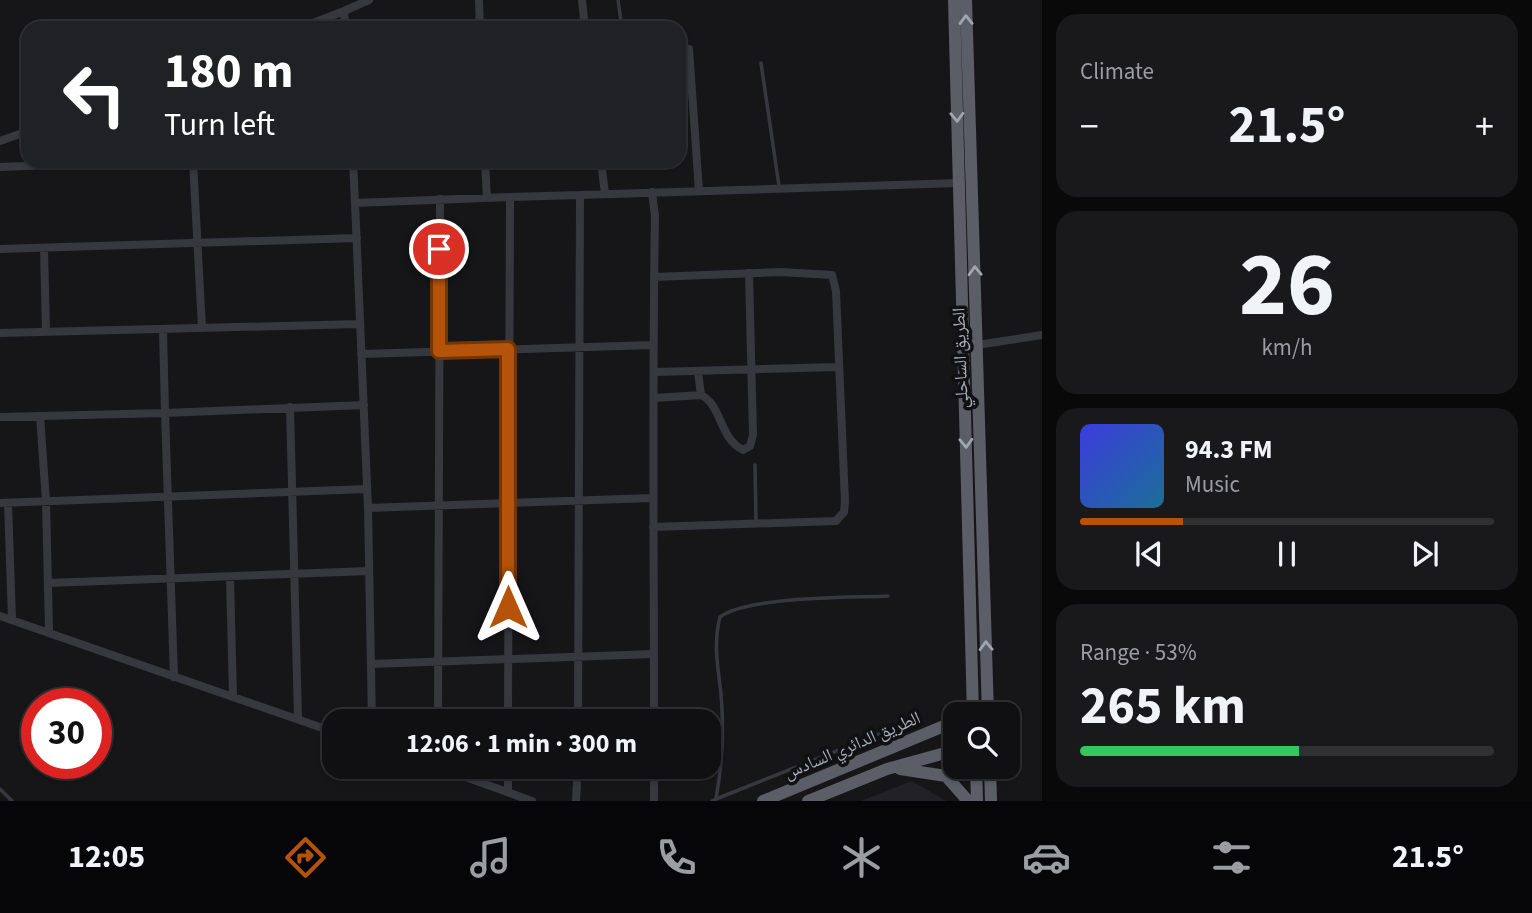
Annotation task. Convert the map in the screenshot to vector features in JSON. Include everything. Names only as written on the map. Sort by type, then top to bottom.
[{"type":"highway","name":"الطريق الساحلي","points":[[954,0],[961,63],[977,345],[987,702]]},
{"type":"highway","name":"الطريق الساحلي","points":[[966,0],[961,63],[959,183],[974,702]]},
{"type":"highway","name":"الطريق الدائري السادس","points":[[763,801],[943,726]]},
{"type":"highway","name":"الطريق الدائري السادس","points":[[808,801],[887,769],[943,754]]},
{"type":"highway","points":[[874,755],[887,769],[924,771],[946,776],[968,801]]},
{"type":"highway","points":[[976,779],[977,801]]},
{"type":"highway","points":[[990,779],[991,801]]},
{"type":"street","points":[[318,21],[369,0]]},
{"type":"street","points":[[480,0],[480,21]]},
{"type":"street","points":[[582,0],[584,21]]},
{"type":"street","points":[[344,11],[345,21]]},
{"type":"street","points":[[689,50],[699,191]]},
{"type":"street","points":[[0,141],[21,134]]},
{"type":"street","points":[[0,167],[21,166]]},
{"type":"street","points":[[193,168],[202,328]]},
{"type":"street","points":[[353,168],[368,508],[372,709]]},
{"type":"street","points":[[485,168],[486,198]]},
{"type":"street","points":[[602,168],[605,194]]},
{"type":"street","points":[[355,203],[440,198],[959,183]]},
{"type":"street","points":[[652,192],[655,216],[652,498],[656,601],[654,709]]},
{"type":"street","points":[[578,709],[580,195]]},
{"type":"street","points":[[508,709],[510,197]]},
{"type":"street","points":[[438,709],[440,198]]},
{"type":"street","points":[[0,249],[357,238]]},
{"type":"street","points":[[44,248],[47,331]]},
{"type":"street","points":[[653,527],[841,519],[845,502],[836,291],[832,275],[749,273],[654,277]]},
{"type":"street","points":[[698,372],[701,394],[712,405],[725,435],[736,447],[747,449],[753,435],[749,273]]},
{"type":"street","points":[[0,333],[359,324]]},
{"type":"street","points":[[163,330],[166,495],[174,677]]},
{"type":"street","points":[[977,345],[1042,335]]},
{"type":"street","points":[[361,354],[653,345]]},
{"type":"street","points":[[655,372],[838,367]]},
{"type":"street","points":[[654,398],[701,394]]},
{"type":"street","points":[[0,416],[165,414],[364,405]]},
{"type":"street","points":[[290,407],[298,718]]},
{"type":"street","points":[[40,416],[46,501],[49,630]]},
{"type":"street","points":[[12,619],[4,503],[367,489]]},
{"type":"street","points":[[368,508],[652,498]]},
{"type":"street","points":[[48,583],[369,571]]},
{"type":"street","points":[[230,578],[233,696]]},
{"type":"street","points":[[0,615],[322,727]]},
{"type":"street","points":[[371,664],[653,653]]},
{"type":"street","points":[[471,779],[532,801]]},
{"type":"street","points":[[508,779],[508,792]]},
{"type":"street","points":[[576,801],[577,779]]},
{"type":"street","points":[[654,779],[654,801]]},
{"type":"lane","points":[[618,0],[621,21]]},
{"type":"lane","points":[[761,63],[779,187]]},
{"type":"lane","points":[[755,465],[756,524]]},
{"type":"lane","points":[[714,800],[721,764],[721,694],[715,655],[720,617],[731,609],[756,604],[888,596]]},
{"type":"lane","points":[[714,800],[892,729]]},
{"type":"lane","points":[[0,789],[12,801]]},
{"type":"shaded area","points":[[912,781],[946,801],[861,801]]},
{"type":"route","points":[[439,249],[439,351],[508,349],[508,607]]}]
